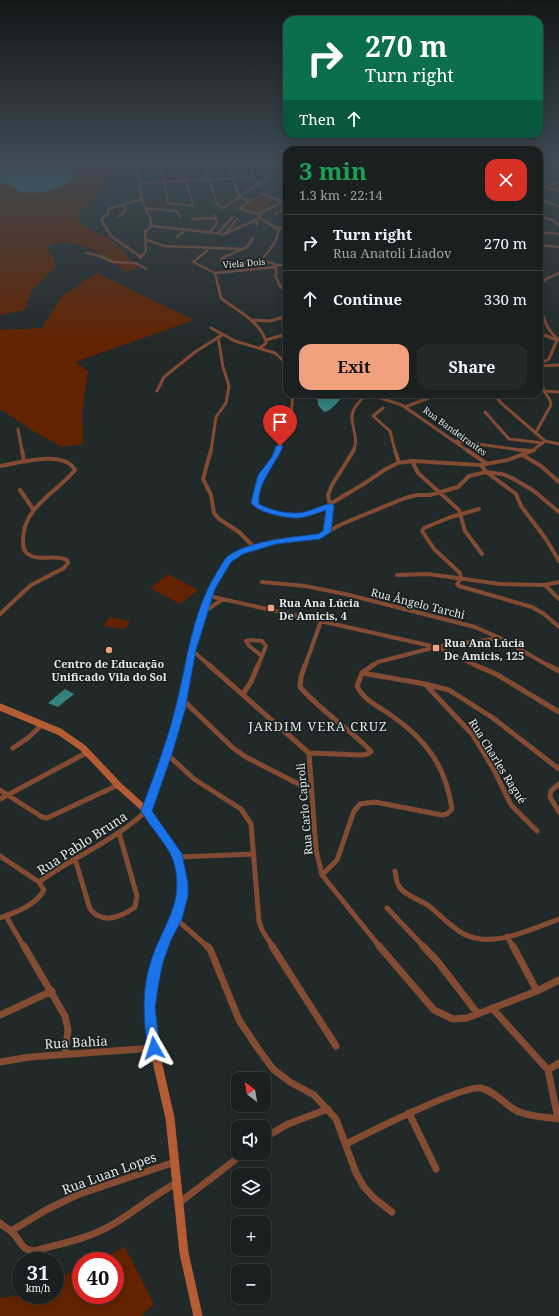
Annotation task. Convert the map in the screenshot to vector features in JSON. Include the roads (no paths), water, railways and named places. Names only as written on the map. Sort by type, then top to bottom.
[{"type":"street","points":[[103,222],[111,236],[141,257]]},
{"type":"street","points":[[136,263],[146,251],[147,240],[145,232],[151,226],[151,222]]},
{"type":"street","points":[[210,233],[216,225],[216,222]]},
{"type":"street","points":[[217,234],[228,222]]},
{"type":"street","points":[[228,233],[228,230],[235,222]]},
{"type":"street","points":[[151,226],[217,234],[228,233],[249,222]]},
{"type":"street","points":[[269,222],[283,228]]},
{"type":"street","points":[[279,227],[283,226]]},
{"type":"street","points":[[262,260],[280,233],[279,227]]},
{"type":"street","points":[[177,237],[185,230]]},
{"type":"street","points":[[543,232],[559,234]]},
{"type":"street","points":[[253,238],[248,246],[222,258],[221,261],[229,264],[262,260],[276,266],[283,265]]},
{"type":"street","points":[[147,240],[164,246],[242,249]]},
{"type":"street","points":[[543,246],[559,247]]},
{"type":"street","points":[[208,247],[206,251],[193,262],[215,273],[217,277],[218,293],[221,299],[253,320],[266,340]]},
{"type":"street","points":[[86,253],[100,256],[113,262],[136,263],[146,269]]},
{"type":"street","points":[[276,266],[277,282],[283,290]]},
{"type":"street","name":"Viela Dois","points":[[215,273],[276,266]]},
{"type":"street","points":[[543,282],[546,278],[559,273]]},
{"type":"street","points":[[543,314],[548,330],[558,340]]},
{"type":"street","points":[[253,320],[272,321],[283,318]]},
{"type":"street","points":[[211,328],[220,336],[275,353],[283,360]]},
{"type":"street","points":[[543,334],[558,340]]},
{"type":"street","points":[[260,348],[266,343],[266,340],[283,335]]},
{"type":"street","points":[[157,392],[164,377],[195,352],[220,336]]},
{"type":"street","points":[[220,336],[223,367],[229,386],[226,403],[216,417],[210,456],[203,479],[211,495],[214,513],[219,519],[239,532],[254,547]]},
{"type":"street","points":[[543,363],[549,359],[558,340]]},
{"type":"street","points":[[543,365],[559,365]]},
{"type":"street","points":[[555,365],[559,370]]},
{"type":"street","points":[[536,432],[551,405],[543,387]]},
{"type":"street","points":[[544,392],[559,392]]},
{"type":"street","points":[[293,398],[291,417],[280,433],[280,447],[277,455],[262,475],[254,503],[263,509],[297,516],[308,514],[330,505],[384,470],[399,463],[412,461],[469,466],[487,464],[524,456],[545,442]]},
{"type":"street","points":[[327,532],[330,505],[328,495],[356,446],[352,422],[353,410],[364,398]]},
{"type":"street","name":"Rua Bandeirantes","points":[[379,398],[405,407],[432,424],[487,464]]},
{"type":"street","points":[[405,407],[427,398]]},
{"type":"street","points":[[498,398],[500,402],[536,432],[545,442]]},
{"type":"street","points":[[383,408],[372,416],[385,425],[390,431],[399,463]]},
{"type":"street","points":[[485,412],[494,420],[509,439],[559,444]]},
{"type":"street","points":[[18,429],[24,461]]},
{"type":"street","points":[[454,440],[531,451]]},
{"type":"street","points":[[524,456],[541,466],[559,482]]},
{"type":"street","points":[[0,466],[24,461],[56,458],[73,466],[75,470],[33,509],[28,515],[24,531],[24,548],[27,554],[33,556],[61,557],[67,560],[68,563],[64,568],[31,585],[0,614]]},
{"type":"street","points":[[412,461],[418,473],[459,510],[466,531],[482,554]]},
{"type":"street","points":[[480,465],[486,472],[516,494],[521,506],[546,539],[559,561]]},
{"type":"street","points":[[147,811],[167,754],[182,699],[192,650],[209,596],[214,583],[228,561],[240,553],[254,547],[275,542],[320,536],[342,524],[405,498],[417,495],[430,496],[458,487],[471,475],[486,472],[502,474],[512,478],[534,491],[559,512]]},
{"type":"street","points":[[20,490],[33,509]]},
{"type":"street","points":[[461,578],[460,573],[434,549],[422,531],[424,528],[460,513],[479,509]]},
{"type":"street","points":[[397,574],[428,574],[500,584],[545,585],[559,582]]},
{"type":"street","points":[[461,578],[457,584],[459,586],[532,607],[544,614],[559,627]]},
{"type":"street","name":"Rua Ângelo Tarchi","points":[[262,582],[297,585],[344,594],[475,628],[500,638],[559,671]]},
{"type":"street","points":[[545,585],[559,599]]},
{"type":"street","points":[[209,596],[436,647],[496,674],[559,712]]},
{"type":"street","points":[[204,612],[223,599]]},
{"type":"street","points":[[309,753],[362,755],[370,753],[371,751],[307,696],[300,687],[301,678],[321,621]]},
{"type":"street","points":[[500,638],[436,647],[378,662],[362,673],[358,686],[359,691],[363,696],[404,724],[428,748],[438,761],[446,777],[452,809],[447,814],[442,815],[375,802],[368,801],[360,803],[354,810],[336,860],[322,875],[363,928],[434,1010],[444,1016],[453,1019],[467,1018],[537,991],[559,980]]},
{"type":"street","points":[[243,694],[251,682],[262,656],[266,646],[265,643],[256,640],[246,641],[249,646],[262,656]]},
{"type":"street","name":"Rua Carlo Caproli","points":[[192,650],[309,753],[316,850],[322,875]]},
{"type":"street","points":[[362,673],[425,684],[449,690],[493,718],[559,769]]},
{"type":"street","name":"Rua Charles Ragué","points":[[425,684],[472,734],[493,768],[511,805],[537,831]]},
{"type":"street","points":[[182,699],[233,748],[246,757],[312,791]]},
{"type":"street","points":[[0,707],[66,734],[88,752],[118,785],[147,811],[178,857],[183,884],[182,896],[176,919],[166,938],[157,962],[151,987],[149,1008],[154,1048],[166,1098],[175,1162],[178,1204],[188,1280],[197,1315]]},
{"type":"street","points":[[13,748],[28,738],[43,724]]},
{"type":"street","points":[[0,799],[88,752]]},
{"type":"street","points":[[167,754],[193,779],[244,811],[251,824],[259,921],[262,930],[336,1046]]},
{"type":"street","points":[[559,784],[549,793],[550,801],[559,812]]},
{"type":"street","points":[[0,790],[42,817],[50,817],[118,785]]},
{"type":"street","name":"Rua Pablo Bruna","points":[[3,917],[28,906],[43,894],[44,890],[39,882],[119,833],[147,811]]},
{"type":"street","points":[[75,859],[90,909],[94,915],[99,918],[108,919],[130,912],[136,907],[137,896],[119,833]]},
{"type":"street","points":[[178,857],[254,854]]},
{"type":"street","points":[[0,856],[39,882]]},
{"type":"street","points":[[395,871],[400,889],[430,907],[465,935],[476,938],[491,939],[507,936],[559,919]]},
{"type":"street","points":[[387,908],[443,967],[478,1014]]},
{"type":"street","points":[[3,917],[61,1007],[67,1021],[65,1054]]},
{"type":"street","points":[[176,919],[210,949],[239,1020],[273,1069],[290,1082],[314,1095],[328,1109],[336,1119],[356,1173],[364,1187],[392,1212]]},
{"type":"street","points":[[507,936],[537,991]]},
{"type":"street","points":[[0,1015],[52,991]]},
{"type":"street","points":[[346,1144],[409,1113],[468,1089],[480,1087],[488,1090],[505,1104],[518,1112],[558,1119],[548,1070],[492,1008]]},
{"type":"street","name":"Rua Bahía","points":[[0,1062],[30,1057],[154,1048]]},
{"type":"street","points":[[548,1070],[559,1063]]},
{"type":"street","points":[[271,1134],[288,1124],[328,1109]]},
{"type":"street","points":[[409,1113],[436,1169]]},
{"type":"street","points":[[178,1204],[235,1160]]},
{"type":"street","name":"Rua Luan Lopes","points":[[11,1231],[46,1210],[77,1195],[175,1162]]},
{"type":"street","points":[[0,1223],[11,1231],[27,1251],[34,1251],[81,1238],[109,1227],[133,1212],[163,1189],[177,1183]]},
{"type":"water","points":[[317,398],[342,398],[333,407],[324,412],[318,405]]},
{"type":"water","points":[[65,689],[74,694],[58,707],[48,703]]},
{"type":"place","name":"Rua Ana Lúcia De Amicis, 4","points":[[271,608]]},
{"type":"place","name":"Rua Ana Lúcia De Amicis, 125","points":[[436,648]]},
{"type":"place","name":"Centro de Educação Unificado Vila do Sol","points":[[109,650]]},
{"type":"district","name":"JARDIM VERA CRUZ","points":[[318,726]]}]
